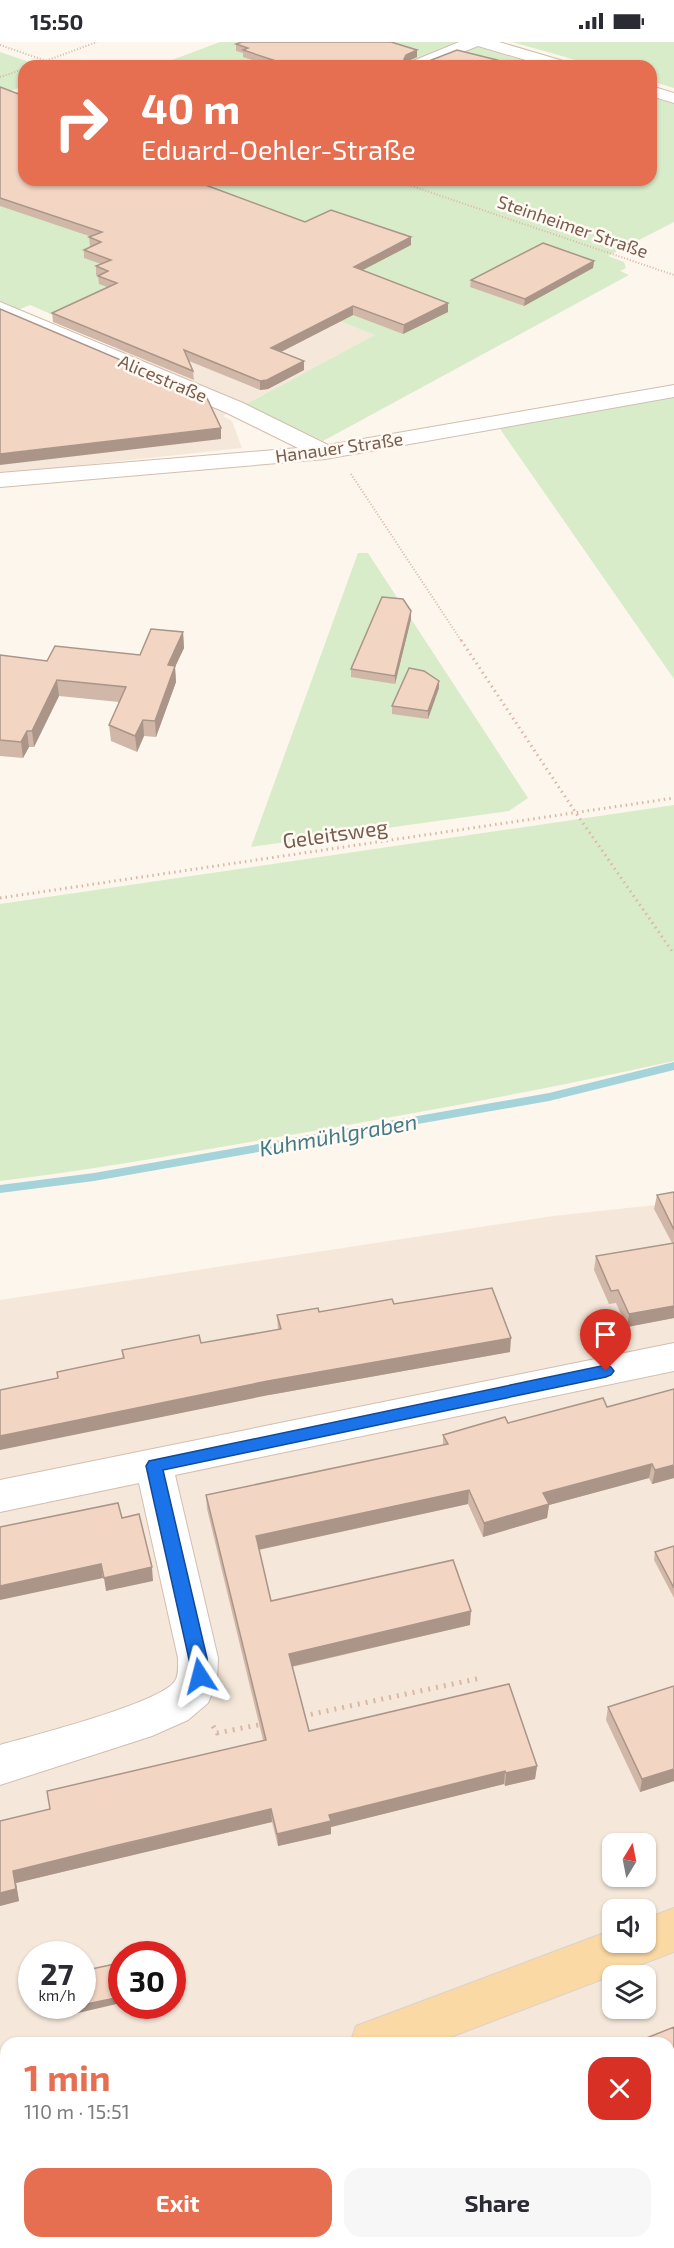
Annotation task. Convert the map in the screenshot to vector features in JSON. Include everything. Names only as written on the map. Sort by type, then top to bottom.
[{"type":"main road","points":[[656,1937],[674,1930]]},
{"type":"main road","points":[[389,2037],[614,1953]]},
{"type":"street","points":[[429,60],[473,42]]},
{"type":"street","points":[[482,42],[544,60]]},
{"type":"street","points":[[657,92],[674,91]]},
{"type":"street","points":[[657,93],[674,98]]},
{"type":"street","name":"Alicestraße","points":[[0,308],[235,408],[325,452]]},
{"type":"street","name":"Hanauer Straße","points":[[0,480],[325,452],[674,391]]},
{"type":"street","points":[[0,1496],[674,1357]]},
{"type":"street","points":[[0,1765],[152,1717],[176,1706],[194,1692],[200,1676],[198,1658],[154,1466]]},
{"type":"path","points":[[49,60],[98,42]]},
{"type":"path","points":[[0,45],[43,60]]},
{"type":"path","points":[[0,77],[18,71]]},
{"type":"path","name":"Steinheimer Straße","points":[[412,186],[674,275]]},
{"type":"path","points":[[325,452],[342,460],[576,813],[674,954]]},
{"type":"path","name":"Geleitsweg","points":[[0,898],[674,798]]},
{"type":"path","points":[[297,1717],[481,1678]]},
{"type":"path","points":[[194,1692],[217,1733],[274,1721]]},
{"type":"shaded area","points":[[252,286],[376,335],[223,416],[232,421],[242,448],[0,474],[0,315],[101,357]]},
{"type":"shaded area","points":[[674,1203],[674,2037],[0,2037],[0,1300],[553,1216]]},
{"type":"green space","points":[[220,42],[461,42],[522,60],[172,60]]},
{"type":"green space","points":[[512,42],[674,42],[674,88],[657,83],[657,60],[576,60]]},
{"type":"green space","points":[[0,52],[23,60],[18,60],[18,88],[0,95]]},
{"type":"green space","points":[[657,99],[674,104],[674,222],[608,256],[624,262],[626,268],[620,271],[629,275],[323,441],[244,405],[375,335],[252,286],[124,346],[30,305],[18,310],[0,302],[0,118],[18,164],[18,186],[657,186]]},
{"type":"green space","points":[[674,396],[674,679],[498,426]]},
{"type":"green space","points":[[358,553],[368,553],[528,798],[509,811],[251,847]]},
{"type":"green space","points":[[674,805],[674,1061],[532,1091],[343,1126],[0,1181],[0,904]]},
{"type":"building","points":[[242,42],[391,42],[417,50],[406,55],[405,60],[273,60],[243,50],[248,48],[236,44]]},
{"type":"building","points":[[457,50],[497,60],[432,60]]},
{"type":"building","points":[[0,87],[18,94],[18,186],[208,186],[305,222],[331,210],[411,237],[354,267],[448,303],[404,325],[353,306],[271,348],[304,361],[267,380],[260,381],[184,350],[193,371],[52,313],[117,283],[98,276],[108,271],[96,266],[111,260],[84,250],[101,242],[89,237],[102,232],[0,198]]},
{"type":"building","points":[[543,243],[594,261],[525,299],[471,280]]},
{"type":"building","points":[[0,309],[206,396],[221,428],[0,454]]},
{"type":"building","points":[[382,597],[403,599],[411,611],[395,676],[351,669]]},
{"type":"building","points":[[151,629],[183,632],[168,665],[175,666],[155,721],[143,720],[135,736],[109,725],[126,687],[57,680],[32,731],[27,731],[21,742],[0,740],[0,655],[47,661],[55,646],[140,655]]},
{"type":"building","points":[[409,668],[424,671],[439,681],[428,711],[392,706]]},
{"type":"building","points":[[674,1192],[674,1230],[657,1195]]},
{"type":"building","points":[[674,1243],[674,1306],[629,1314],[618,1290],[611,1291],[596,1256]]},
{"type":"building","points":[[492,1288],[511,1338],[268,1381],[0,1436],[0,1390],[58,1378],[57,1372],[124,1358],[122,1350],[199,1335],[201,1343],[281,1329],[277,1315],[318,1308],[319,1312],[392,1299],[394,1304]]},
{"type":"building","points":[[674,1389],[674,1465],[655,1470],[652,1464],[543,1493],[549,1504],[484,1523],[469,1490],[256,1536],[271,1601],[453,1560],[471,1611],[289,1654],[309,1731],[509,1684],[537,1766],[506,1773],[505,1771],[329,1815],[331,1821],[277,1834],[271,1809],[114,1846],[13,1871],[16,1889],[0,1893],[0,1821],[50,1809],[47,1791],[266,1740],[206,1495],[448,1444],[443,1435],[505,1417],[508,1423],[603,1398],[607,1407]]},
{"type":"building","points":[[118,1503],[122,1518],[139,1514],[152,1567],[104,1578],[101,1564],[0,1586],[0,1527]]},
{"type":"building","points":[[674,1546],[674,1588],[655,1552]]},
{"type":"building","points":[[674,1686],[674,1769],[642,1779],[608,1707]]},
{"type":"building","points":[[108,1965],[108,2000],[96,2002],[96,1968]]},
{"type":"building","points":[[674,2027],[674,2037],[649,2037]]},
{"type":"waterway","name":"Kuhmühlgraben","points":[[0,1189],[94,1177],[549,1097],[674,1066]]},
{"type":"route","points":[[200,1676],[198,1658],[154,1466],[606,1371]]}]
